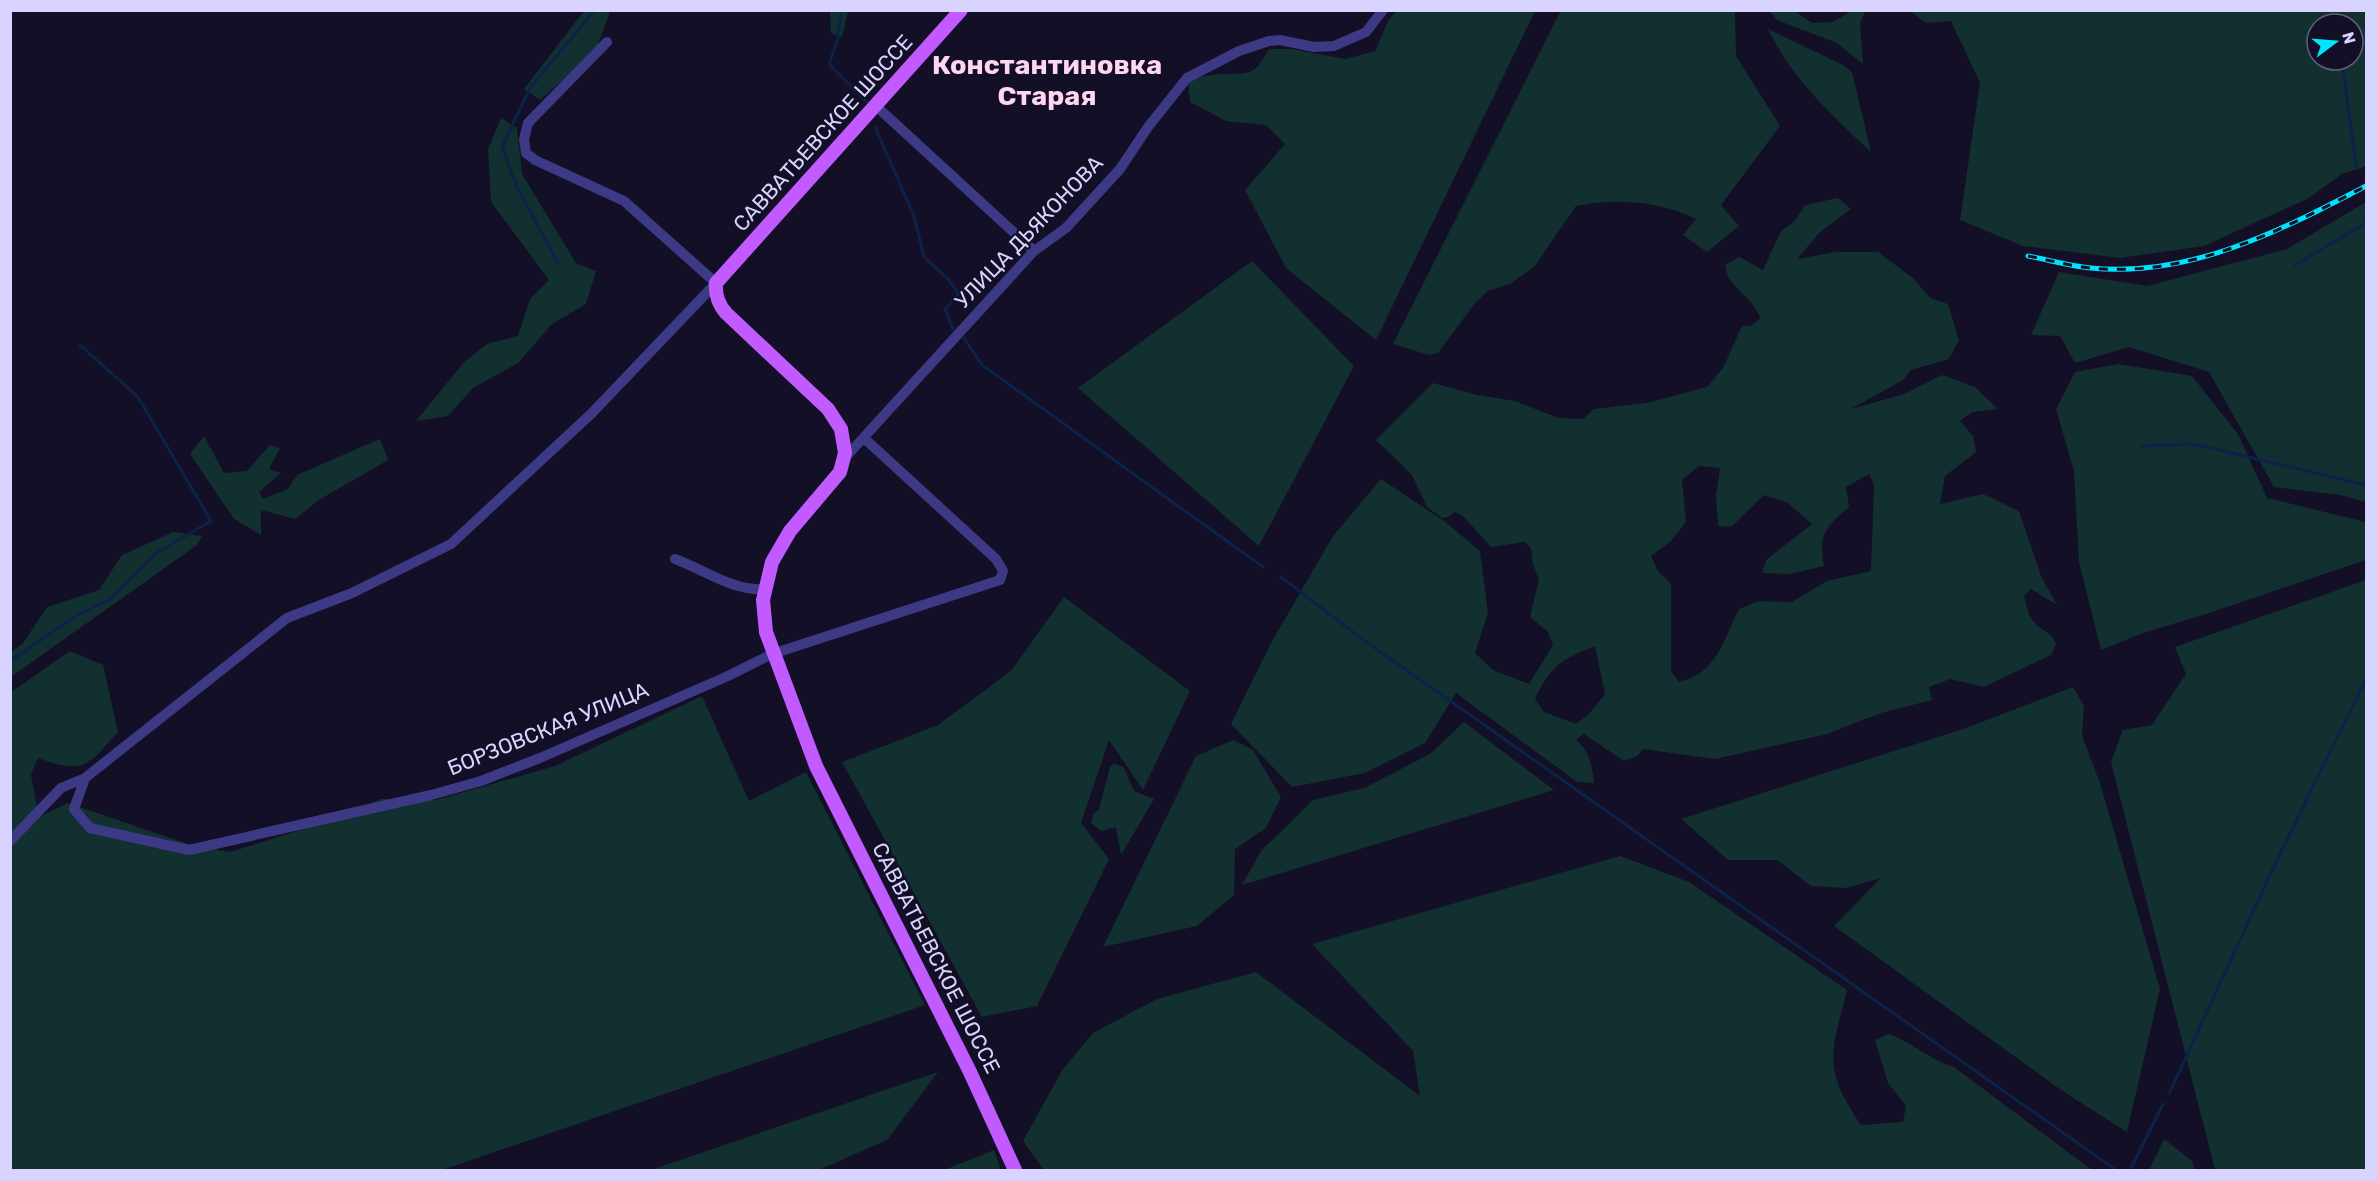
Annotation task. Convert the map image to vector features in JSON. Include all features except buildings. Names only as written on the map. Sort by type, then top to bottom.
[{"type":"main road","name":"САВВАТЬЕВСКОЕ ШОССЕ","points":[[716,283],[961,10]]},
{"type":"main road","points":[[716,283],[718,299],[726,313],[836,418],[843,435],[844,459]]},
{"type":"main road","name":"УЛИЦА ДЬЯКОНОВА","points":[[772,654],[764,622],[765,589],[769,569],[782,543],[836,477],[844,459]]},
{"type":"main road","name":"САВВАТЬЕВСКОЕ ШОССЕ","points":[[772,654],[816,766],[970,1072],[1014,1170]]},
{"type":"street","name":"УЛИЦА ДЬЯКОНОВА","points":[[844,459],[865,439],[1034,250],[1066,228],[1120,169],[1148,127],[1187,78],[1239,51],[1269,41],[1280,40],[1314,47],[1334,46],[1366,32],[1383,10]]},
{"type":"street","points":[[10,842],[61,788],[85,778],[287,618],[352,593],[451,544],[592,413],[716,283],[624,201],[535,160],[526,153],[524,139],[528,123],[607,42]]},
{"type":"street","points":[[876,106],[1034,250]]},
{"type":"street","name":"БОРЗОВСКАЯ УЛИЦА","points":[[85,778],[74,808],[90,828],[189,850],[431,795],[481,781],[540,758],[728,676],[772,654],[1000,580],[1003,574],[996,559],[865,439]]},
{"type":"street","points":[[675,559],[703,569],[737,588],[765,589]]},
{"type":"green space","points":[[1561,10],[1735,11],[1736,56],[1780,126],[1721,205],[1739,226],[1707,252],[1683,235],[1696,219],[1668,208],[1622,202],[1576,206],[1534,267],[1510,284],[1488,291],[1475,303],[1438,353],[1429,355],[1393,344]]},
{"type":"green space","points":[[584,11],[610,12],[596,50],[540,100],[524,89]]},
{"type":"green space","points":[[830,11],[848,11],[842,37],[831,33]]},
{"type":"green space","points":[[1396,11],[1535,11],[1376,340],[1286,268],[1245,190],[1285,144],[1266,125],[1226,121],[1190,102],[1188,80],[1250,72],[1259,65],[1269,49],[1291,49],[1346,59],[1375,51],[1388,21]]},
{"type":"green space","points":[[1769,11],[1795,11],[1812,23],[1833,22],[1852,11],[1865,11],[1860,24],[1863,64],[1837,43],[1777,20]]},
{"type":"green space","points":[[1910,11],[2366,11],[2366,166],[2342,174],[2309,198],[2204,246],[2120,258],[2023,246],[1960,220],[1980,83],[1951,21],[1926,23]]},
{"type":"green space","points":[[1768,29],[1843,65],[1852,72],[1871,152],[1813,95],[1789,64]]},
{"type":"green space","points":[[501,118],[517,128],[522,174],[576,263],[596,271],[586,304],[552,324],[518,363],[473,388],[448,416],[416,421],[464,362],[487,344],[518,336],[530,299],[549,280],[491,202],[488,149]]},
{"type":"green space","points":[[1838,198],[1851,209],[1820,232],[1797,259],[1836,252],[1878,252],[1913,278],[1930,298],[1948,304],[1959,340],[1949,359],[1911,370],[1903,380],[1851,409],[1904,394],[1942,375],[1975,387],[1998,409],[1972,412],[1960,421],[1973,436],[1976,452],[1945,476],[1940,504],[1983,494],[2019,511],[2041,576],[2057,605],[2031,589],[2024,596],[2033,620],[2051,636],[2056,644],[2051,655],[1984,687],[1950,679],[1929,687],[1932,700],[1881,713],[1827,734],[1715,759],[1643,749],[1637,756],[1624,761],[1584,734],[1576,740],[1587,754],[1594,783],[1577,782],[1456,693],[1425,743],[1365,773],[1292,787],[1231,724],[1271,643],[1333,536],[1381,479],[1444,521],[1480,551],[1488,613],[1475,653],[1493,670],[1529,684],[1553,645],[1548,632],[1530,617],[1539,579],[1533,565],[1531,549],[1525,542],[1491,547],[1463,516],[1455,512],[1442,518],[1427,507],[1412,475],[1376,440],[1433,383],[1477,395],[1515,401],[1558,418],[1583,419],[1594,409],[1647,403],[1707,387],[1723,368],[1742,326],[1751,326],[1761,318],[1750,301],[1730,280],[1725,265],[1739,257],[1763,270],[1781,231],[1794,222],[1805,205]],"holes":[[[1699,466],[1720,468],[1716,496],[1718,526],[1731,527],[1764,495],[1788,503],[1812,524],[1766,560],[1762,573],[1790,574],[1824,566],[1823,539],[1829,526],[1849,507],[1846,487],[1869,474],[1874,485],[1871,571],[1827,581],[1792,602],[1759,601],[1739,609],[1718,654],[1711,663],[1692,678],[1679,682],[1671,671],[1671,584],[1658,571],[1651,556],[1671,541],[1686,522],[1682,480]],[[1595,646],[1605,694],[1588,715],[1576,724],[1544,712],[1535,699],[1552,671],[1565,660]]]},
{"type":"green space","points":[[2366,202],[2366,502],[2340,495],[2274,487],[2209,372],[2129,347],[2075,363],[2060,336],[2031,335],[2059,272],[2147,286],[2287,249]]},
{"type":"green space","points":[[1252,261],[1354,366],[1259,546],[1078,388]]},
{"type":"green space","points":[[2118,364],[2192,376],[2238,434],[2267,498],[2366,522],[2366,560],[2143,633],[2101,650],[2079,562],[2074,471],[2056,409],[2075,372]]},
{"type":"green space","points":[[204,436],[224,473],[247,471],[270,445],[280,448],[269,469],[281,473],[259,492],[263,499],[288,489],[297,475],[380,439],[388,460],[319,500],[295,519],[261,510],[261,535],[234,519],[190,454]]},
{"type":"green space","points":[[173,532],[202,536],[197,545],[11,677],[11,652],[23,643],[47,607],[99,590],[122,555]]},
{"type":"green space","points":[[2366,580],[2366,1170],[2215,1170],[2111,762],[2123,730],[2152,725],[2186,674],[2175,647]]},
{"type":"green space","points":[[1064,597],[1190,691],[1143,790],[1109,740],[1081,823],[1109,859],[1037,1006],[982,1017],[842,762],[938,725],[1011,671]]},
{"type":"green space","points":[[70,651],[103,665],[118,732],[99,753],[84,764],[66,766],[38,758],[31,775],[39,817],[68,803],[191,845],[230,852],[326,822],[381,799],[436,800],[555,766],[702,696],[749,801],[806,772],[925,1005],[442,1170],[11,1170],[11,692]]},
{"type":"green space","points":[[2073,687],[2084,706],[2082,736],[2100,783],[2160,989],[2127,1132],[2061,1090],[1834,926],[1881,878],[1846,888],[1811,886],[1777,860],[1728,860],[1681,819],[1963,729]]},
{"type":"green space","points":[[1464,722],[1554,790],[1242,885],[1261,851],[1313,800],[1364,788],[1430,754]]},
{"type":"green space","points":[[1233,740],[1253,750],[1281,797],[1266,828],[1235,849],[1234,895],[1197,926],[1103,947],[1196,756]]},
{"type":"green space","points":[[1114,763],[1124,768],[1134,791],[1154,799],[1121,855],[1116,827],[1101,831],[1091,823],[1093,814],[1099,809],[1110,767]]},
{"type":"green space","points":[[1620,856],[1689,882],[1847,990],[1837,1030],[1833,1060],[1840,1088],[1861,1125],[1903,1122],[1906,1106],[1888,1083],[1875,1040],[1889,1034],[1954,1067],[2092,1170],[1044,1170],[1023,1141],[1063,1069],[1093,1033],[1157,999],[1256,972],[1420,1096],[1413,1051],[1312,944]]},
{"type":"green space","points":[[938,1072],[887,1140],[819,1170],[651,1170]]},
{"type":"green space","points":[[2164,1139],[2192,1161],[2195,1170],[2149,1170]]},
{"type":"green space","points":[[994,1150],[1001,1170],[944,1170]]},
{"type":"waterway","points":[[558,263],[518,189],[502,147],[530,88],[595,10]]},
{"type":"waterway","points":[[841,10],[838,39],[829,64],[868,103]]},
{"type":"waterway","points":[[2344,72],[2356,165]]},
{"type":"waterway","points":[[875,127],[914,216],[924,257],[948,279],[959,294],[945,309],[953,329]]},
{"type":"waterway","points":[[2295,265],[2366,223]]},
{"type":"waterway","points":[[964,338],[982,365],[1263,567]]},
{"type":"waterway","points":[[10,661],[76,616],[110,599],[155,554],[211,521],[138,397],[80,345]]},
{"type":"waterway","points":[[2141,446],[2194,444],[2366,485]]},
{"type":"waterway","points":[[1281,577],[1358,636],[2116,1170]]},
{"type":"waterway","points":[[2169,1094],[2277,860],[2366,679]]},
{"type":"waterway","points":[[2130,1170],[2163,1104]]},
{"type":"railway","points":[[2028,256],[2091,268],[2128,269],[2164,266],[2199,258],[2268,234],[2366,186]]},
{"type":"district","name":"Константиновка Старая","points":[[1047,80]]}]
